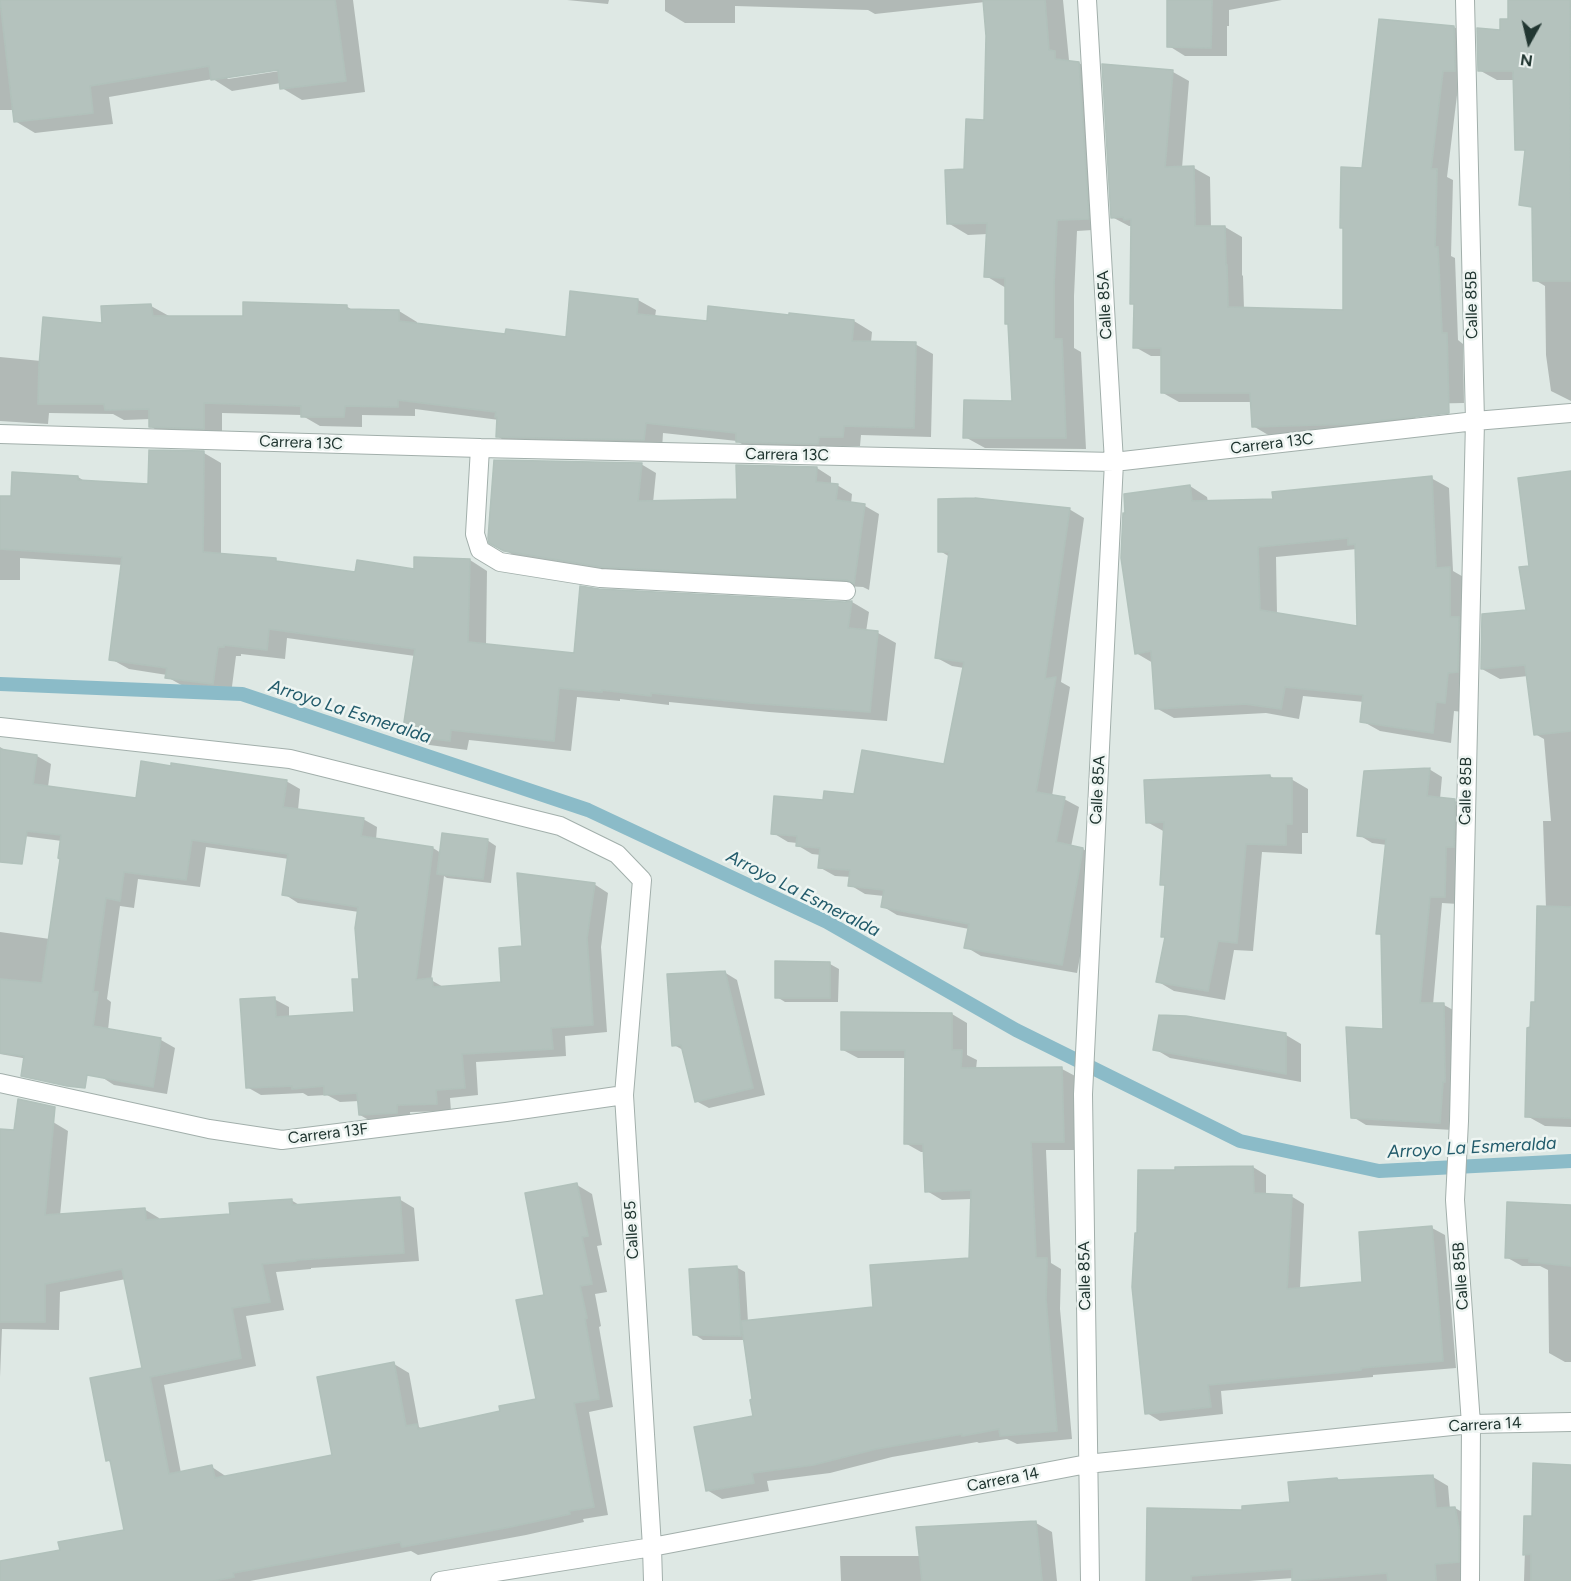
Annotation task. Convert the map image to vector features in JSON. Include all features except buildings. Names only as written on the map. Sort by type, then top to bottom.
[{"type":"street","name":"Calle 85A","points":[[1087,0],[1114,462],[1083,1094],[1090,1581]]},
{"type":"street","name":"Calle 85B","points":[[1465,0],[1475,421],[1459,1121],[1455,1200],[1471,1424],[1470,1581]]},
{"type":"street","name":"Carrera 13C","points":[[0,434],[480,448],[1114,462],[1475,421],[1571,413]]},
{"type":"street","points":[[480,448],[475,534],[480,550],[500,562],[600,578],[846,591]]},
{"type":"street","name":"Calle 85","points":[[0,727],[290,759],[560,826],[618,854],[642,880],[624,1095],[652,1547],[652,1581]]},
{"type":"street","name":"Carrera 13F","points":[[0,1083],[209,1129],[282,1140],[624,1095]]},
{"type":"street","name":"Carrera 14","points":[[440,1581],[652,1547],[1087,1464],[1471,1424],[1571,1422]]},
{"type":"waterway","name":"Arroyo La Esmeralda","points":[[0,684],[242,694],[588,810],[827,922],[1016,1030],[1240,1141],[1379,1171],[1571,1161]]}]
